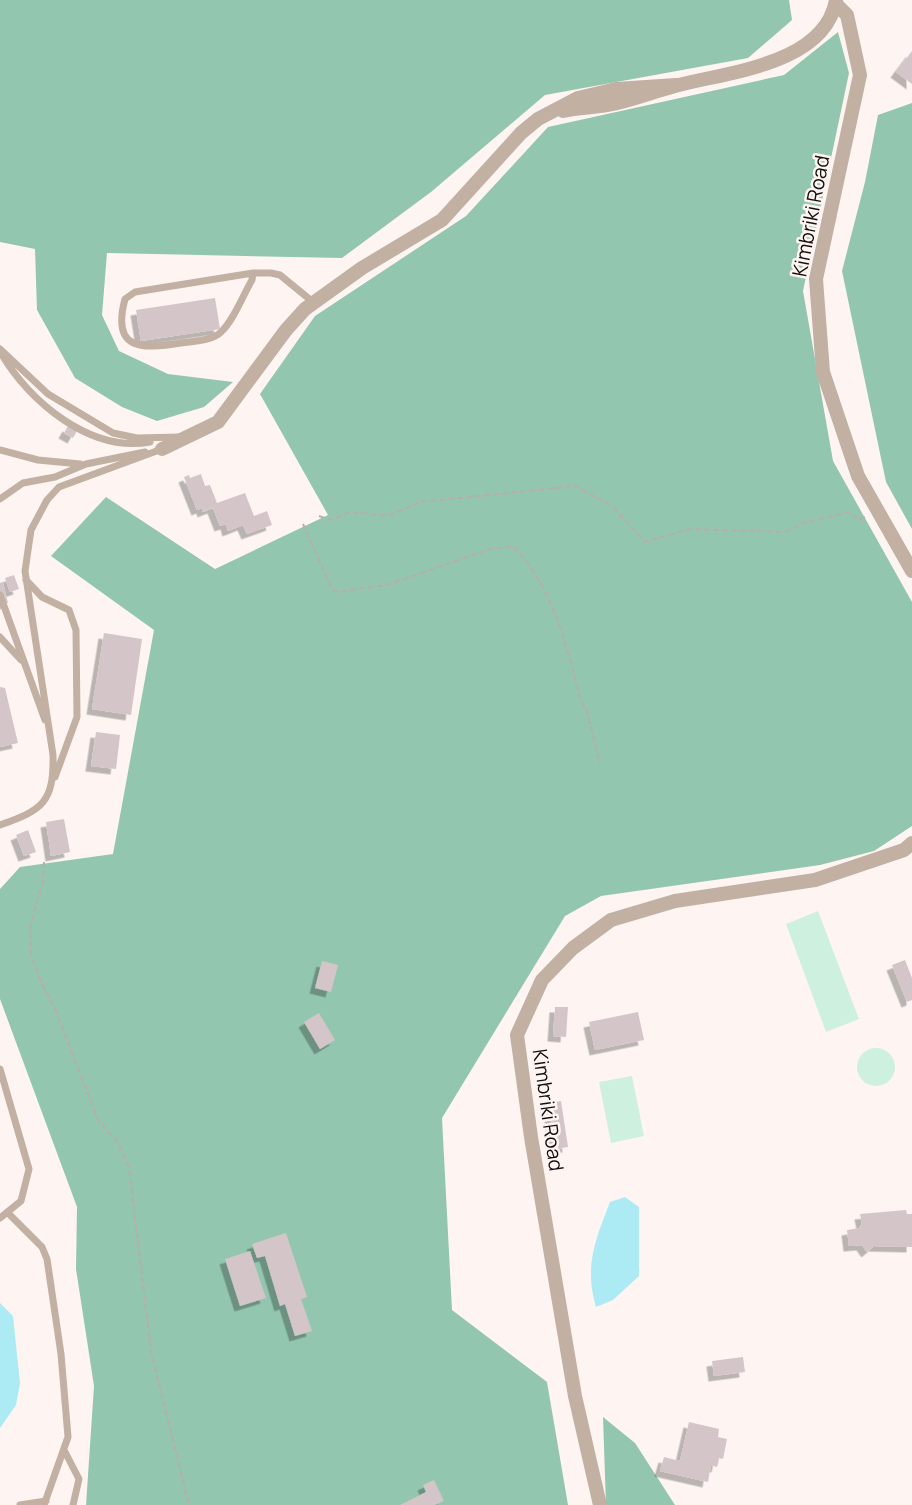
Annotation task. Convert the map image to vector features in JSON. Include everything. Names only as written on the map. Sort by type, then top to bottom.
[{"type":"street","points":[[166,444],[194,436],[218,422],[286,330],[313,302],[354,273],[442,220],[521,133],[538,119],[578,98],[616,89],[676,85],[752,69],[789,54],[817,33],[836,2]]},
{"type":"street","name":"Kimbriki Road","points":[[836,2],[847,15],[860,75],[816,279],[823,372],[858,476],[912,571]]},
{"type":"street","name":"Kimbriki Road","points":[[600,1505],[574,1396],[531,1137],[517,1035],[542,980],[573,948],[611,920],[675,901],[815,880],[904,850],[912,843]]},
{"type":"lane","points":[[253,273],[252,280],[222,332],[213,338],[150,348],[133,344],[123,333],[121,315],[125,299],[135,292],[253,273],[280,275],[313,302]]},
{"type":"lane","points":[[0,350],[15,377],[49,410],[84,430],[104,440],[118,443],[166,444]]},
{"type":"lane","points":[[0,350],[48,394],[114,433],[166,444]]},
{"type":"lane","points":[[0,499],[23,483],[55,477],[86,464],[166,444]]},
{"type":"lane","points":[[53,782],[50,734],[26,580],[25,564],[31,530],[47,500],[59,487],[166,444]]},
{"type":"lane","points":[[0,450],[47,461],[86,464]]},
{"type":"lane","points":[[0,825],[40,808],[50,796],[77,717],[76,630],[69,610],[42,597],[26,580]]},
{"type":"lane","points":[[0,595],[50,734]]},
{"type":"lane","points":[[0,637],[24,663]]},
{"type":"lane","points":[[0,1071],[29,1169],[21,1201],[0,1218]]},
{"type":"lane","points":[[8,1213],[42,1247],[47,1258],[67,1402],[68,1437],[45,1503],[20,1505]]},
{"type":"lane","points":[[64,1450],[79,1479],[74,1505]]},
{"type":"path","points":[[319,516],[331,520],[350,512],[388,516],[420,502],[576,486],[613,507],[645,542],[689,529],[786,532],[804,523],[849,512],[859,520],[879,512]]},
{"type":"path","points":[[303,524],[332,589],[338,592],[390,584],[490,549],[513,546],[523,556],[551,601],[581,702],[587,711],[600,764]]},
{"type":"path","points":[[44,862],[43,881],[30,927],[31,955],[41,982],[56,1011],[98,1120],[118,1143],[129,1167],[152,1352],[189,1505]]},
{"type":"green space","points":[[0,0],[789,0],[792,20],[748,58],[545,95],[431,192],[342,258],[107,253],[102,315],[119,351],[168,374],[233,382],[204,407],[157,421],[122,407],[75,378],[37,310],[35,249],[0,242]]},
{"type":"green space","points":[[838,32],[849,73],[803,291],[833,461],[912,602],[912,826],[874,851],[820,865],[601,896],[565,916],[442,1118],[452,1310],[547,1382],[568,1505],[86,1505],[94,1386],[76,1269],[77,1207],[0,999],[0,889],[20,867],[113,854],[154,630],[51,556],[106,497],[215,569],[328,515],[260,394],[315,316],[466,216],[548,127],[784,75]]},
{"type":"green space","points":[[912,103],[912,529],[886,482],[842,271],[865,182],[878,115]]},
{"type":"green space","points":[[818,911],[859,1019],[826,1032],[786,924]]},
{"type":"green space","points":[[876,1048],[889,1054],[895,1067],[889,1080],[876,1086],[863,1080],[857,1067],[863,1054]]},
{"type":"green space","points":[[632,1076],[644,1136],[611,1143],[599,1082]]},
{"type":"green space","points":[[603,1417],[635,1443],[675,1505],[606,1505]]},
{"type":"water","points":[[625,1197],[639,1207],[639,1276],[613,1300],[596,1307],[591,1266],[596,1242],[610,1202]]},
{"type":"water","points":[[0,1303],[13,1316],[20,1383],[16,1405],[0,1428]]},
{"type":"building","points":[[912,51],[912,84],[896,72]]},
{"type":"building","points":[[215,298],[220,329],[141,341],[136,310]]},
{"type":"building","points":[[68,426],[77,431],[73,438],[64,433]]},
{"type":"building","points":[[201,474],[205,486],[210,485],[217,503],[245,493],[254,516],[267,511],[272,525],[247,534],[243,525],[228,531],[226,524],[220,526],[213,508],[203,512],[202,508],[197,510],[184,477],[189,475],[190,478]]},
{"type":"building","points":[[14,575],[19,589],[10,592],[5,578]]},
{"type":"building","points":[[0,583],[3,583],[8,603],[0,605]]},
{"type":"building","points":[[104,633],[142,639],[131,715],[92,709]]},
{"type":"building","points":[[0,687],[5,688],[18,743],[0,747]]},
{"type":"building","points":[[96,732],[120,735],[116,769],[91,766]]},
{"type":"building","points":[[64,819],[70,852],[51,856],[46,822]]},
{"type":"building","points":[[28,830],[36,852],[24,856],[16,835]]},
{"type":"building","points":[[905,960],[912,978],[912,1000],[907,1002],[892,965]]},
{"type":"building","points":[[322,961],[338,965],[331,992],[315,988]]},
{"type":"building","points":[[555,1007],[568,1007],[566,1037],[553,1036]]},
{"type":"building","points":[[638,1012],[644,1040],[595,1050],[589,1022]]},
{"type":"building","points":[[319,1013],[335,1040],[320,1049],[304,1022]]},
{"type":"building","points":[[561,1101],[568,1147],[555,1149],[548,1103]]},
{"type":"building","points":[[906,1210],[907,1214],[912,1214],[912,1247],[874,1246],[867,1252],[862,1245],[849,1246],[847,1230],[859,1228],[862,1224],[860,1214]]},
{"type":"building","points":[[286,1233],[307,1297],[301,1299],[312,1331],[295,1336],[285,1304],[280,1306],[265,1256],[257,1258],[252,1244]]},
{"type":"building","points":[[250,1251],[266,1298],[240,1306],[225,1259]]},
{"type":"building","points":[[743,1357],[745,1372],[714,1376],[712,1361]]},
{"type":"building","points":[[689,1422],[719,1429],[718,1437],[727,1439],[723,1459],[719,1458],[717,1467],[711,1465],[708,1482],[660,1471],[664,1457],[680,1461]]},
{"type":"building","points":[[434,1480],[444,1501],[435,1505],[400,1505],[426,1492],[423,1485]]}]
